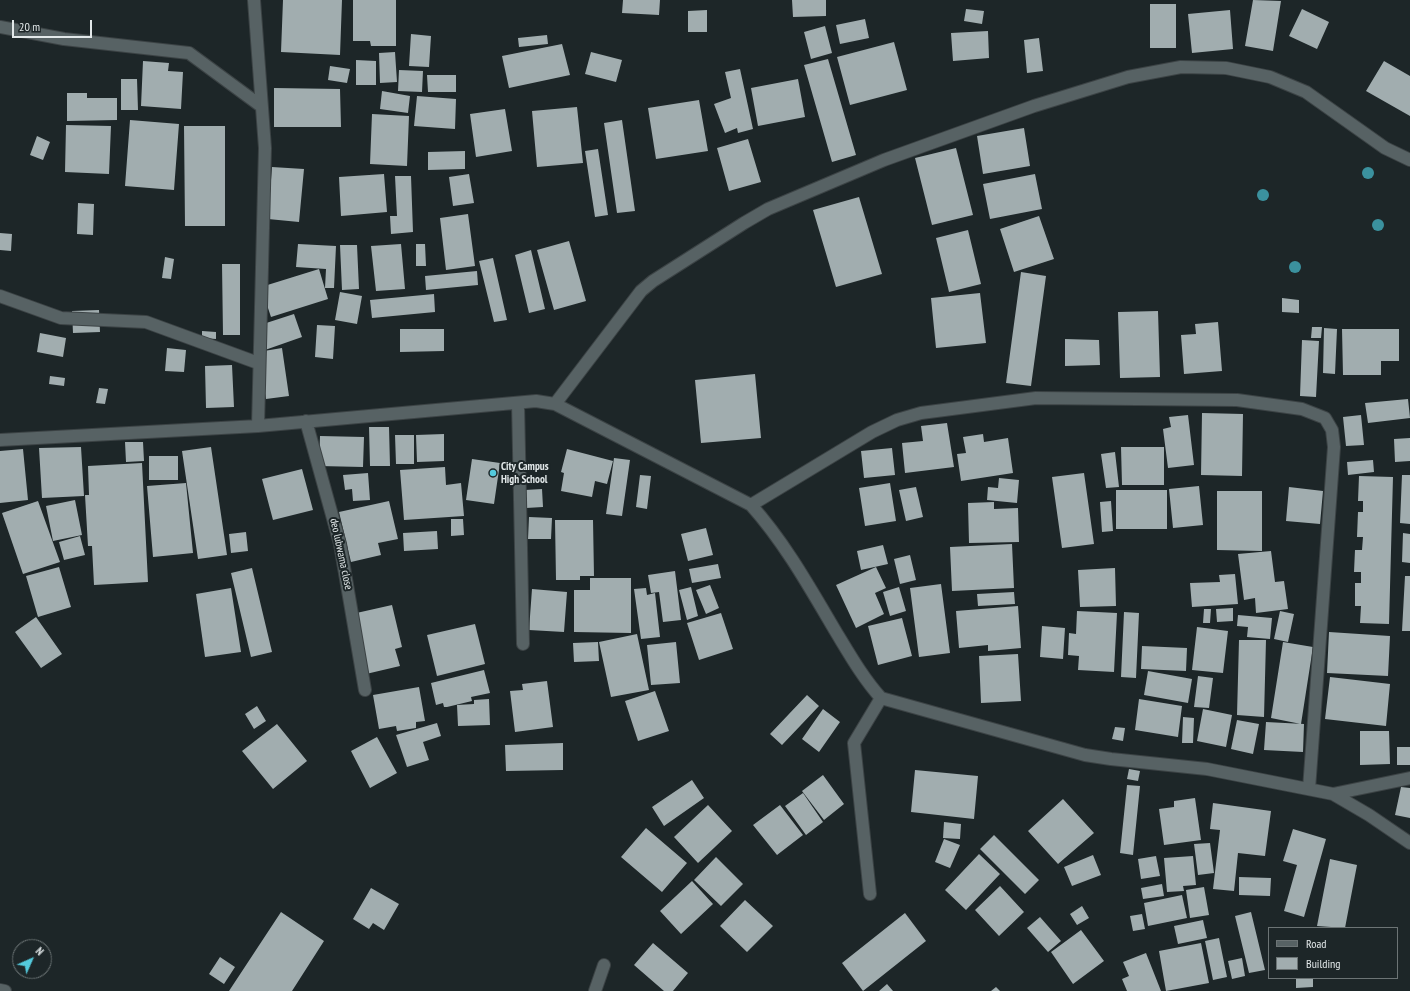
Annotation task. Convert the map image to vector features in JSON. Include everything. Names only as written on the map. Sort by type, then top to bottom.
[{"type":"street","points":[[254,0],[265,148],[258,363],[258,426]]},
{"type":"street","points":[[0,27],[64,39],[189,53],[261,106]]},
{"type":"street","points":[[555,404],[641,291],[653,281],[768,209],[884,160],[1034,106],[1128,77],[1181,67],[1226,68],[1270,77],[1306,92],[1385,148],[1410,160]]},
{"type":"street","points":[[0,296],[61,318],[135,321],[152,324],[258,363]]},
{"type":"street","points":[[751,505],[872,432],[897,420],[921,413],[1036,398],[1236,400],[1302,410],[1325,418],[1332,430],[1334,447],[1309,789]]},
{"type":"street","points":[[0,440],[258,426],[536,401],[555,404],[751,505],[770,526],[795,564],[866,681],[881,698],[1085,755],[1207,769],[1333,794],[1369,815],[1410,843]]},
{"type":"street","points":[[518,403],[523,644]]},
{"type":"street","name":"deo lubwama close","points":[[306,421],[340,544],[365,690]]},
{"type":"street","points":[[870,894],[854,742],[881,698]]},
{"type":"street","points":[[1333,794],[1410,778]]},
{"type":"street","points":[[595,991],[604,964]]},
{"type":"street","points":[[0,990],[5,991]]},
{"type":"building","points":[[283,0],[342,0],[340,55],[281,52]]},
{"type":"building","points":[[353,0],[396,0],[396,46],[371,46],[370,41],[353,41]]},
{"type":"building","points":[[623,0],[660,0],[659,15],[622,13]]},
{"type":"building","points":[[792,0],[826,0],[826,16],[793,17]]},
{"type":"building","points":[[1253,0],[1281,1],[1273,51],[1245,46]]},
{"type":"building","points":[[1150,4],[1176,4],[1176,48],[1150,48]]},
{"type":"building","points":[[966,9],[984,11],[982,24],[964,21]]},
{"type":"building","points":[[1302,9],[1329,22],[1317,49],[1289,36]]},
{"type":"building","points":[[707,10],[707,32],[688,32],[688,11]]},
{"type":"building","points":[[1230,10],[1233,49],[1192,53],[1188,14]]},
{"type":"building","points":[[865,19],[869,38],[840,44],[836,25]]},
{"type":"building","points":[[825,26],[832,53],[811,59],[804,32]]},
{"type":"building","points":[[988,31],[989,58],[953,61],[951,33]]},
{"type":"building","points":[[411,34],[431,36],[429,67],[409,66]]},
{"type":"building","points":[[547,35],[548,44],[519,47],[518,38]]},
{"type":"building","points":[[1039,38],[1043,71],[1027,73],[1024,40]]},
{"type":"building","points":[[894,42],[907,90],[850,105],[837,57]]},
{"type":"building","points":[[562,44],[570,75],[509,88],[502,56]]},
{"type":"building","points":[[395,52],[397,82],[380,83],[379,53]]},
{"type":"building","points":[[591,52],[622,60],[616,82],[585,74]]},
{"type":"building","points":[[828,59],[856,155],[832,162],[804,65]]},
{"type":"building","points":[[356,60],[376,61],[376,85],[356,85]]},
{"type":"building","points":[[143,61],[169,63],[168,71],[183,72],[181,109],[141,106]]},
{"type":"building","points":[[1384,61],[1410,76],[1410,116],[1366,91]]},
{"type":"building","points":[[330,66],[350,69],[347,83],[328,80]]},
{"type":"building","points":[[740,69],[753,129],[738,133],[737,128],[725,133],[714,104],[731,98],[725,72]]},
{"type":"building","points":[[399,70],[423,71],[422,92],[398,91]]},
{"type":"building","points":[[427,75],[456,75],[456,92],[428,92]]},
{"type":"building","points":[[121,79],[137,79],[138,110],[121,110]]},
{"type":"building","points":[[798,79],[805,117],[758,126],[751,88]]},
{"type":"building","points":[[274,88],[340,89],[341,127],[274,127]]},
{"type":"building","points":[[382,91],[410,96],[408,113],[380,109]]},
{"type":"building","points":[[67,93],[87,93],[87,98],[117,98],[117,120],[67,121]]},
{"type":"building","points":[[417,96],[456,99],[455,129],[414,126]]},
{"type":"building","points":[[699,100],[708,151],[656,159],[648,108]]},
{"type":"building","points":[[577,107],[583,163],[537,167],[532,111]]},
{"type":"building","points":[[505,109],[512,151],[476,157],[470,114]]},
{"type":"building","points":[[372,114],[409,116],[407,166],[370,164]]},
{"type":"building","points":[[130,120],[179,124],[174,190],[125,186]]},
{"type":"building","points":[[622,120],[635,211],[617,213],[604,123]]},
{"type":"building","points":[[66,125],[111,126],[109,174],[65,172]]},
{"type":"building","points":[[184,126],[225,126],[225,226],[185,226]]},
{"type":"building","points":[[1024,128],[1030,166],[983,174],[977,136]]},
{"type":"building","points":[[37,136],[50,142],[43,160],[30,155]]},
{"type":"building","points":[[748,139],[761,182],[729,191],[717,148]]},
{"type":"building","points":[[956,148],[973,215],[932,225],[915,158]]},
{"type":"building","points":[[598,149],[608,215],[595,217],[585,151]]},
{"type":"building","points":[[465,151],[465,169],[428,170],[428,152]]},
{"type":"building","points":[[272,167],[304,169],[299,222],[268,219]]},
{"type":"building","points":[[384,174],[387,212],[341,216],[339,177]]},
{"type":"building","points":[[469,174],[474,203],[453,206],[449,177]]},
{"type":"building","points":[[1035,174],[1042,209],[990,219],[983,184]]},
{"type":"building","points":[[395,176],[411,176],[413,232],[391,234],[390,216],[397,216]]},
{"type":"building","points":[[859,197],[882,274],[836,287],[813,210]]},
{"type":"building","points":[[78,203],[94,204],[93,235],[77,234]]},
{"type":"building","points":[[468,214],[475,266],[446,270],[440,218]]},
{"type":"building","points":[[1039,216],[1054,259],[1014,272],[1000,229]]},
{"type":"building","points":[[968,230],[981,284],[949,292],[936,238]]},
{"type":"building","points":[[0,233],[12,234],[11,251],[0,250]]},
{"type":"building","points":[[569,241],[586,301],[554,310],[537,250]]},
{"type":"building","points":[[298,244],[336,246],[334,288],[325,288],[326,269],[296,267]]},
{"type":"building","points":[[401,244],[405,289],[376,291],[371,246]]},
{"type":"building","points":[[416,244],[425,244],[426,266],[416,266]]},
{"type":"building","points":[[340,245],[357,245],[359,289],[342,290]]},
{"type":"building","points":[[531,250],[545,309],[529,313],[515,255]]},
{"type":"building","points":[[165,257],[174,259],[171,279],[162,278]]},
{"type":"building","points":[[493,258],[507,320],[494,322],[479,261]]},
{"type":"building","points":[[222,264],[240,264],[240,335],[223,335]]},
{"type":"building","points":[[319,269],[328,299],[271,317],[261,287]]},
{"type":"building","points":[[477,271],[478,285],[426,290],[425,276]]},
{"type":"building","points":[[1021,272],[1046,276],[1031,386],[1006,383]]},
{"type":"building","points":[[340,292],[362,296],[357,324],[335,320]]},
{"type":"building","points":[[980,293],[986,343],[936,348],[931,298]]},
{"type":"building","points":[[434,294],[435,312],[372,318],[370,300]]},
{"type":"building","points":[[1282,298],[1299,300],[1299,313],[1282,312]]},
{"type":"building","points":[[99,310],[100,332],[73,333],[72,311]]},
{"type":"building","points":[[1158,311],[1160,377],[1120,378],[1118,312]]},
{"type":"building","points":[[294,314],[302,337],[265,350],[257,326]]},
{"type":"building","points":[[1218,322],[1222,371],[1184,374],[1181,335],[1196,334],[1195,324]]},
{"type":"building","points":[[317,325],[335,326],[333,359],[315,357]]},
{"type":"building","points":[[1312,327],[1322,327],[1321,338],[1311,338]]},
{"type":"building","points":[[1324,328],[1337,329],[1335,374],[1323,373]]},
{"type":"building","points":[[400,329],[444,329],[444,351],[400,352]]},
{"type":"building","points":[[1342,329],[1399,329],[1399,361],[1381,361],[1381,375],[1343,375]]},
{"type":"building","points":[[202,331],[216,332],[216,339],[202,338]]},
{"type":"building","points":[[40,333],[66,338],[63,357],[37,352]]},
{"type":"building","points":[[1065,339],[1099,340],[1100,365],[1065,366]]},
{"type":"building","points":[[1302,340],[1319,341],[1316,397],[1300,396]]},
{"type":"building","points":[[167,348],[186,350],[184,372],[165,371]]},
{"type":"building","points":[[282,348],[289,396],[266,399],[258,352]]},
{"type":"building","points":[[232,365],[234,407],[206,408],[205,366]]},
{"type":"building","points":[[755,374],[761,438],[701,443],[695,380]]},
{"type":"building","points":[[50,376],[65,378],[64,386],[49,384]]},
{"type":"building","points":[[99,388],[108,389],[105,404],[96,403]]},
{"type":"building","points":[[1408,399],[1410,418],[1368,423],[1365,403]]},
{"type":"building","points":[[1202,413],[1243,414],[1242,476],[1201,475]]},
{"type":"building","points":[[1188,415],[1194,465],[1168,468],[1163,429],[1171,427],[1169,417]]},
{"type":"building","points":[[1361,415],[1364,445],[1346,446],[1343,417]]},
{"type":"building","points":[[947,423],[954,467],[905,473],[902,443],[923,441],[921,426]]},
{"type":"building","points":[[369,427],[389,427],[390,466],[370,466]]},
{"type":"building","points":[[444,434],[444,461],[417,462],[416,435]]},
{"type":"building","points":[[983,434],[984,442],[1008,438],[1013,473],[961,481],[957,454],[966,453],[963,437]]},
{"type":"building","points":[[395,435],[414,435],[414,464],[396,464]]},
{"type":"building","points":[[320,436],[364,437],[363,467],[319,466]]},
{"type":"building","points":[[1410,438],[1410,461],[1395,462],[1394,439]]},
{"type":"building","points":[[125,442],[143,442],[144,461],[126,462]]},
{"type":"building","points":[[81,447],[84,496],[42,498],[39,448]]},
{"type":"building","points":[[211,447],[227,555],[198,559],[182,451]]},
{"type":"building","points":[[1121,447],[1164,447],[1164,485],[1122,485]]},
{"type":"building","points":[[892,448],[895,475],[864,478],[861,451]]},
{"type":"building","points":[[23,449],[28,500],[0,503],[0,451]]},
{"type":"building","points":[[567,449],[613,461],[607,484],[595,481],[592,497],[561,491],[564,473],[561,472]]},
{"type":"building","points":[[1115,452],[1119,487],[1106,488],[1101,454]]},
{"type":"building","points":[[149,456],[178,456],[178,480],[149,480]]},
{"type":"building","points":[[614,458],[630,460],[622,516],[606,514]]},
{"type":"building","points":[[472,459],[500,463],[494,504],[466,500]]},
{"type":"building","points":[[1373,460],[1374,472],[1348,475],[1347,462]]},
{"type":"building","points":[[142,463],[148,582],[94,585],[92,546],[88,546],[85,495],[89,495],[88,466]]},
{"type":"building","points":[[445,467],[446,485],[461,483],[464,516],[404,520],[400,470]]},
{"type":"building","points":[[302,469],[313,510],[273,520],[262,479]]},
{"type":"building","points":[[368,473],[370,500],[353,501],[352,489],[345,490],[343,475]]},
{"type":"building","points":[[1084,473],[1094,544],[1062,548],[1052,477]]},
{"type":"building","points":[[640,475],[651,476],[647,509],[636,507]]},
{"type":"building","points":[[1402,475],[1410,475],[1410,524],[1400,523]]},
{"type":"building","points":[[1359,476],[1393,477],[1389,624],[1360,623],[1361,606],[1355,606],[1355,583],[1361,583],[1361,572],[1354,572],[1355,550],[1362,550],[1363,537],[1357,537],[1358,512],[1363,512],[1363,501],[1358,501]]},
{"type":"building","points":[[999,478],[1019,480],[1017,503],[987,500],[988,487],[998,488]]},
{"type":"building","points":[[186,483],[193,553],[153,557],[147,486]]},
{"type":"building","points":[[890,483],[896,521],[865,526],[859,488]]},
{"type":"building","points":[[1199,486],[1203,525],[1173,528],[1169,489]]},
{"type":"building","points":[[916,487],[923,517],[906,521],[899,490]]},
{"type":"building","points":[[1289,487],[1323,491],[1320,524],[1286,521]]},
{"type":"building","points":[[542,489],[543,507],[526,508],[525,490]]},
{"type":"building","points":[[1116,490],[1167,490],[1167,529],[1116,529]]},
{"type":"building","points":[[1217,491],[1262,491],[1262,551],[1217,550]]},
{"type":"building","points":[[75,500],[82,535],[53,541],[46,506]]},
{"type":"building","points":[[38,501],[60,562],[23,574],[2,513]]},
{"type":"building","points":[[389,501],[398,539],[378,543],[381,555],[351,562],[339,512]]},
{"type":"building","points":[[1111,501],[1113,531],[1102,532],[1100,502]]},
{"type":"building","points":[[994,502],[994,509],[1018,508],[1019,542],[969,543],[968,503]]},
{"type":"building","points":[[529,517],[552,518],[551,539],[528,539]]},
{"type":"building","points":[[451,519],[463,519],[464,535],[451,536]]},
{"type":"building","points":[[555,520],[593,520],[594,576],[580,576],[580,580],[556,580]]},
{"type":"building","points":[[706,528],[713,555],[688,561],[681,534]]},
{"type":"building","points":[[437,531],[438,549],[404,551],[403,533]]},
{"type":"building","points":[[246,532],[248,551],[231,553],[229,534]]},
{"type":"building","points":[[1403,533],[1410,534],[1410,563],[1402,562]]},
{"type":"building","points":[[80,536],[85,555],[64,560],[59,542]]},
{"type":"building","points":[[1012,544],[1014,588],[952,591],[950,547]]},
{"type":"building","points":[[883,545],[888,564],[861,570],[857,551]]},
{"type":"building","points":[[1271,551],[1275,582],[1284,581],[1288,609],[1256,613],[1255,598],[1244,600],[1238,554]]},
{"type":"building","points":[[910,555],[916,580],[900,584],[894,559]]},
{"type":"building","points":[[718,564],[721,578],[692,583],[689,569]]},
{"type":"building","points":[[59,567],[71,607],[38,617],[26,576]]},
{"type":"building","points":[[876,567],[886,588],[875,593],[884,614],[856,628],[836,585]]},
{"type":"building","points":[[252,568],[272,652],[251,657],[231,573]]},
{"type":"building","points":[[1115,568],[1116,606],[1080,607],[1078,570]]},
{"type":"building","points":[[675,571],[681,620],[663,622],[659,592],[651,593],[648,575]]},
{"type":"building","points":[[1235,574],[1238,604],[1192,607],[1190,583],[1220,582],[1219,575]]},
{"type":"building","points":[[1405,576],[1410,576],[1410,631],[1402,631]]},
{"type":"building","points":[[590,578],[631,578],[631,633],[574,632],[574,590],[590,590]]},
{"type":"building","points":[[941,584],[950,653],[919,657],[910,588]]},
{"type":"building","points":[[710,585],[719,608],[706,614],[696,590]]},
{"type":"building","points":[[691,587],[698,616],[687,620],[679,590]]},
{"type":"building","points":[[899,587],[906,611],[890,616],[883,592]]},
{"type":"building","points":[[231,588],[241,652],[205,657],[196,594]]},
{"type":"building","points":[[646,588],[647,595],[655,593],[660,637],[641,639],[634,589]]},
{"type":"building","points":[[532,589],[567,592],[564,632],[529,630]]},
{"type":"building","points":[[1014,592],[1015,604],[978,606],[977,594]]},
{"type":"building","points":[[392,605],[402,647],[395,649],[400,666],[366,674],[352,614]]},
{"type":"building","points":[[1018,606],[1021,648],[988,651],[988,645],[959,648],[956,611]]},
{"type":"building","points":[[1233,608],[1233,621],[1217,622],[1216,609]]},
{"type":"building","points":[[1204,609],[1211,609],[1210,623],[1203,623]]},
{"type":"building","points":[[1077,611],[1117,613],[1114,672],[1078,670],[1079,656],[1068,655],[1069,633],[1076,634]]},
{"type":"building","points":[[1280,611],[1294,614],[1288,642],[1274,639]]},
{"type":"building","points":[[1124,612],[1139,613],[1136,678],[1121,677]]},
{"type":"building","points":[[721,613],[733,649],[699,660],[687,623]]},
{"type":"building","points":[[1238,615],[1272,618],[1270,639],[1247,637],[1248,627],[1237,626]]},
{"type":"building","points":[[36,617],[62,654],[41,668],[15,632]]},
{"type":"building","points":[[902,618],[912,656],[878,665],[868,626]]},
{"type":"building","points":[[475,624],[485,664],[437,676],[427,635]]},
{"type":"building","points":[[1042,626],[1065,628],[1063,659],[1040,657]]},
{"type":"building","points":[[1197,627],[1228,631],[1223,673],[1192,670]]},
{"type":"building","points":[[1329,632],[1390,636],[1388,676],[1327,673]]},
{"type":"building","points":[[637,634],[649,690],[611,697],[599,642]]},
{"type":"building","points":[[1239,640],[1266,640],[1264,717],[1237,715]]},
{"type":"building","points":[[598,642],[599,661],[574,662],[573,643]]},
{"type":"building","points":[[676,642],[680,683],[651,685],[647,645]]},
{"type":"building","points":[[1283,642],[1313,647],[1301,724],[1271,718]]},
{"type":"building","points":[[1142,646],[1187,648],[1186,671],[1141,669]]},
{"type":"building","points":[[1018,654],[1021,701],[981,703],[979,656]]},
{"type":"building","points":[[484,670],[490,693],[471,697],[472,701],[447,707],[444,707],[443,703],[436,705],[431,683]]},
{"type":"building","points":[[1148,671],[1192,679],[1188,703],[1144,695]]},
{"type":"building","points":[[1198,676],[1213,678],[1209,708],[1194,707]]},
{"type":"building","points":[[1330,677],[1390,684],[1386,726],[1325,719]]},
{"type":"building","points":[[547,681],[553,727],[515,732],[510,691],[523,690],[522,684]]},
{"type":"building","points":[[419,687],[425,721],[416,722],[416,728],[397,731],[396,726],[379,729],[373,695]]},
{"type":"building","points":[[655,691],[669,731],[638,741],[625,701]]},
{"type":"building","points":[[807,695],[819,706],[782,745],[770,734]]},
{"type":"building","points":[[489,699],[490,725],[458,726],[457,705],[474,704],[474,700]]},
{"type":"building","points":[[1139,699],[1182,706],[1178,737],[1135,730]]},
{"type":"building","points":[[257,706],[266,721],[254,729],[245,714]]},
{"type":"building","points":[[823,709],[840,722],[819,752],[802,739]]},
{"type":"building","points":[[1203,709],[1232,715],[1226,747],[1197,741]]},
{"type":"building","points":[[1183,717],[1194,718],[1193,743],[1182,743]]},
{"type":"building","points":[[1237,720],[1259,724],[1253,754],[1231,749]]},
{"type":"building","points":[[1266,722],[1304,724],[1303,752],[1264,750]]},
{"type":"building","points":[[437,723],[441,736],[423,742],[429,760],[407,767],[396,735]]},
{"type":"building","points":[[277,724],[307,761],[273,789],[242,751]]},
{"type":"building","points":[[1115,727],[1125,728],[1123,741],[1112,739]]},
{"type":"building","points":[[1360,731],[1389,731],[1390,764],[1360,765]]},
{"type":"building","points":[[377,737],[397,773],[370,788],[351,751]]},
{"type":"building","points":[[563,743],[563,770],[506,771],[505,745]]},
{"type":"building","points":[[1397,747],[1410,747],[1410,765],[1397,765]]},
{"type":"building","points":[[1129,769],[1140,771],[1138,781],[1127,779]]},
{"type":"building","points":[[915,770],[978,776],[974,819],[911,812]]},
{"type":"building","points":[[823,775],[844,804],[824,820],[802,791]]},
{"type":"building","points":[[692,780],[704,798],[664,826],[652,807]]},
{"type":"building","points":[[1127,785],[1140,786],[1133,855],[1120,853]]},
{"type":"building","points":[[1401,787],[1410,788],[1410,818],[1395,815]]},
{"type":"building","points":[[803,793],[823,822],[806,835],[785,806]]},
{"type":"building","points":[[1195,798],[1201,840],[1164,845],[1159,809],[1174,807],[1174,801]]},
{"type":"building","points":[[1063,799],[1094,833],[1058,864],[1028,831]]},
{"type":"building","points":[[1213,803],[1271,811],[1265,856],[1238,853],[1234,891],[1213,889],[1220,830],[1210,829]]},
{"type":"building","points":[[708,805],[732,831],[698,863],[674,837]]},
{"type":"building","points":[[780,805],[803,835],[777,855],[753,825]]},
{"type":"building","points":[[944,822],[961,824],[960,839],[943,838]]},
{"type":"building","points":[[646,828],[687,863],[662,892],[621,857]]},
{"type":"building","points":[[1293,829],[1326,839],[1304,917],[1284,911],[1297,865],[1283,861]]},
{"type":"building","points":[[994,835],[1039,880],[1025,894],[980,849]]},
{"type":"building","points":[[944,839],[960,845],[950,868],[935,862]]},
{"type":"building","points":[[1210,843],[1214,873],[1198,875],[1194,844]]},
{"type":"building","points":[[979,854],[1000,874],[966,910],[945,890]]},
{"type":"building","points":[[1093,855],[1101,875],[1072,886],[1064,867]]},
{"type":"building","points":[[1156,856],[1160,876],[1141,879],[1138,859]]},
{"type":"building","points":[[1193,856],[1196,885],[1183,886],[1184,891],[1167,892],[1164,858]]},
{"type":"building","points":[[716,857],[743,884],[721,906],[694,880]]},
{"type":"building","points":[[1330,859],[1357,865],[1345,927],[1317,926]]},
{"type":"building","points":[[1239,877],[1271,878],[1270,896],[1239,895]]},
{"type":"building","points":[[692,881],[713,904],[681,934],[660,911]]},
{"type":"building","points":[[1162,884],[1164,896],[1143,899],[1141,888]]},
{"type":"building","points":[[1000,886],[1024,912],[999,936],[975,910]]},
{"type":"building","points":[[1204,887],[1209,915],[1190,918],[1186,890]]},
{"type":"building","points":[[371,888],[399,904],[384,930],[373,923],[369,929],[353,919]]},
{"type":"building","points":[[1182,895],[1187,918],[1148,926],[1144,903]]},
{"type":"building","points":[[745,900],[773,926],[747,952],[720,926]]},
{"type":"building","points":[[1082,906],[1089,918],[1077,925],[1070,914]]},
{"type":"building","points":[[281,912],[324,941],[292,991],[229,991]]},
{"type":"building","points":[[1251,912],[1265,970],[1249,973],[1235,916]]},
{"type":"building","points":[[905,913],[926,941],[863,991],[842,963]]},
{"type":"building","points":[[1142,914],[1145,929],[1133,931],[1130,916]]},
{"type":"building","points":[[1040,917],[1061,941],[1048,952],[1027,928]]},
{"type":"building","points":[[1203,920],[1207,938],[1178,944],[1174,926]]},
{"type":"building","points":[[1081,930],[1104,961],[1073,984],[1051,952]]},
{"type":"building","points":[[1219,938],[1227,977],[1213,980],[1205,941]]},
{"type":"building","points":[[653,943],[688,973],[673,991],[664,991],[634,965]]},
{"type":"building","points":[[1201,943],[1209,983],[1166,991],[1159,951]]},
{"type":"building","points":[[1146,953],[1161,991],[1127,991],[1122,979],[1129,976],[1123,962]]},
{"type":"building","points":[[220,957],[235,967],[224,984],[209,974]]},
{"type":"building","points":[[1242,958],[1245,976],[1232,979],[1228,961]]},
{"type":"building","points":[[1296,979],[1313,979],[1313,987],[1296,988]]},
{"type":"building","points":[[887,984],[893,991],[879,991]]},
{"type":"building","points":[[996,987],[1000,991],[991,991]]},
{"type":"place","name":"City Campus High School","points":[[493,473]]}]
